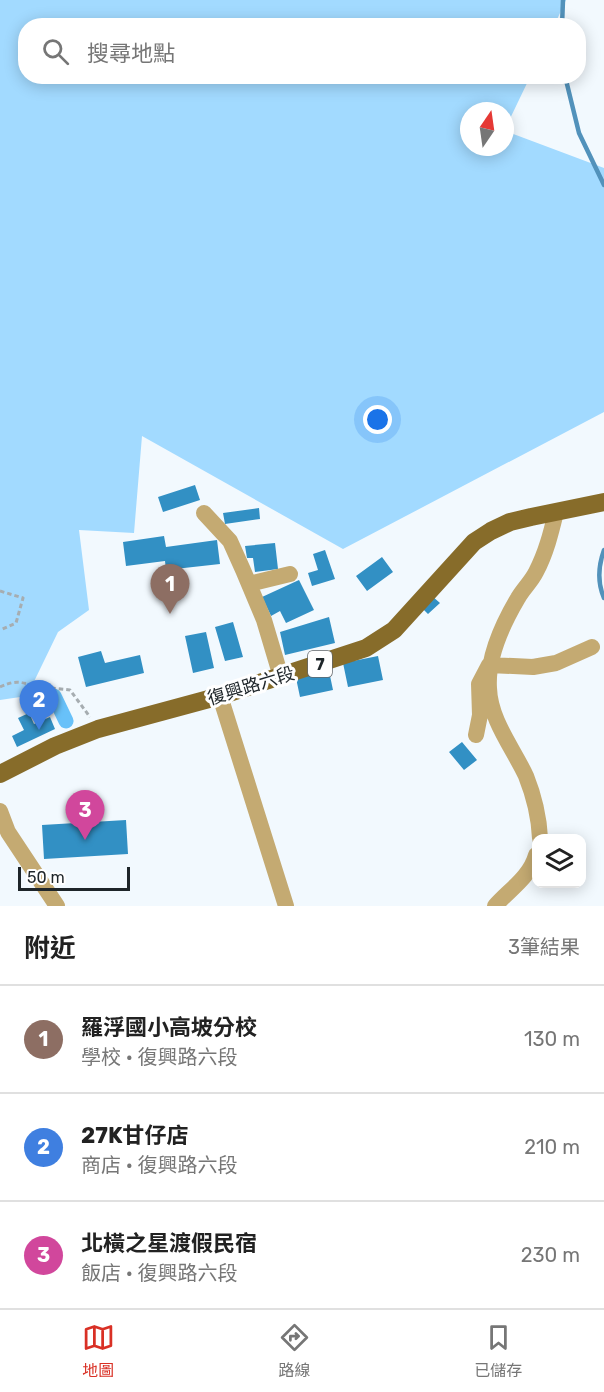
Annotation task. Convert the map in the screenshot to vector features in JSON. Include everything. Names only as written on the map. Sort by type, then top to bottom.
[{"type":"main road","name":"復興路六段","points":[[0,774],[55,746],[98,729],[220,696],[366,648],[394,630],[474,542],[510,522],[604,502]]},
{"type":"lane","points":[[476,735],[480,715],[479,684],[489,665],[506,620],[519,596],[535,575],[546,550],[556,512]]},
{"type":"lane","points":[[204,513],[230,541],[264,620],[281,677]]},
{"type":"lane","points":[[249,584],[290,574]]},
{"type":"lane","points":[[489,665],[533,667],[556,663],[592,647]]},
{"type":"lane","points":[[489,665],[489,690],[493,708],[526,777],[539,819],[540,834]]},
{"type":"lane","points":[[220,696],[286,906]]},
{"type":"lane","points":[[0,811],[8,832],[57,906]]},
{"type":"lane","points":[[495,906],[532,868]]},
{"type":"path","points":[[0,591],[23,598],[16,622],[0,630]]},
{"type":"path","points":[[0,687],[11,681],[23,681],[40,687],[70,690],[98,729]]},
{"type":"shaded area","points":[[0,0],[566,0],[558,18],[18,18],[18,84],[527,84],[514,110],[514,102],[460,102],[460,156],[514,156],[514,134],[604,168],[604,412],[343,549],[142,436],[134,533],[79,530],[89,610],[58,632],[27,696],[0,700]]},
{"type":"building","points":[[195,485],[200,500],[163,512],[158,497]]},
{"type":"building","points":[[259,508],[260,519],[225,524],[223,513]]},
{"type":"building","points":[[164,536],[166,547],[217,540],[220,564],[166,570],[165,561],[126,566],[123,542]]},
{"type":"building","points":[[275,543],[278,569],[255,572],[253,558],[247,558],[245,546]]},
{"type":"building","points":[[325,550],[335,579],[312,586],[308,573],[318,570],[313,554]]},
{"type":"building","points":[[382,557],[393,572],[367,591],[356,576]]},
{"type":"building","points":[[299,580],[314,610],[286,623],[280,611],[271,616],[262,597]]},
{"type":"building","points":[[432,596],[440,603],[428,614],[421,607]]},
{"type":"building","points":[[329,617],[335,643],[285,655],[280,632]]},
{"type":"building","points":[[233,622],[243,657],[225,661],[215,627]]},
{"type":"building","points":[[206,632],[214,668],[193,673],[185,636]]},
{"type":"building","points":[[101,651],[105,663],[140,655],[144,673],[86,687],[78,657]]},
{"type":"building","points":[[378,656],[383,680],[348,687],[343,663]]},
{"type":"building","points":[[329,671],[333,690],[300,697],[296,678]]},
{"type":"building","points":[[29,713],[34,724],[50,717],[55,729],[17,747],[12,736],[24,730],[18,718]]},
{"type":"building","points":[[462,742],[477,760],[464,770],[449,752]]},
{"type":"building","points":[[126,820],[128,854],[44,859],[42,825]]},
{"type":"waterway","points":[[562,18],[563,0]]},
{"type":"waterway","points":[[567,84],[579,133],[604,185]]},
{"type":"waterway","points":[[604,550],[599,574],[604,598]]},
{"type":"waterway","points":[[54,696],[66,721]]},
{"type":"place","name":"羅浮國小高坡分校","points":[[170,614]]},
{"type":"place","name":"27K甘仔店","points":[[39,730]]},
{"type":"place","name":"北橫之星渡假民宿","points":[[85,840]]}]
